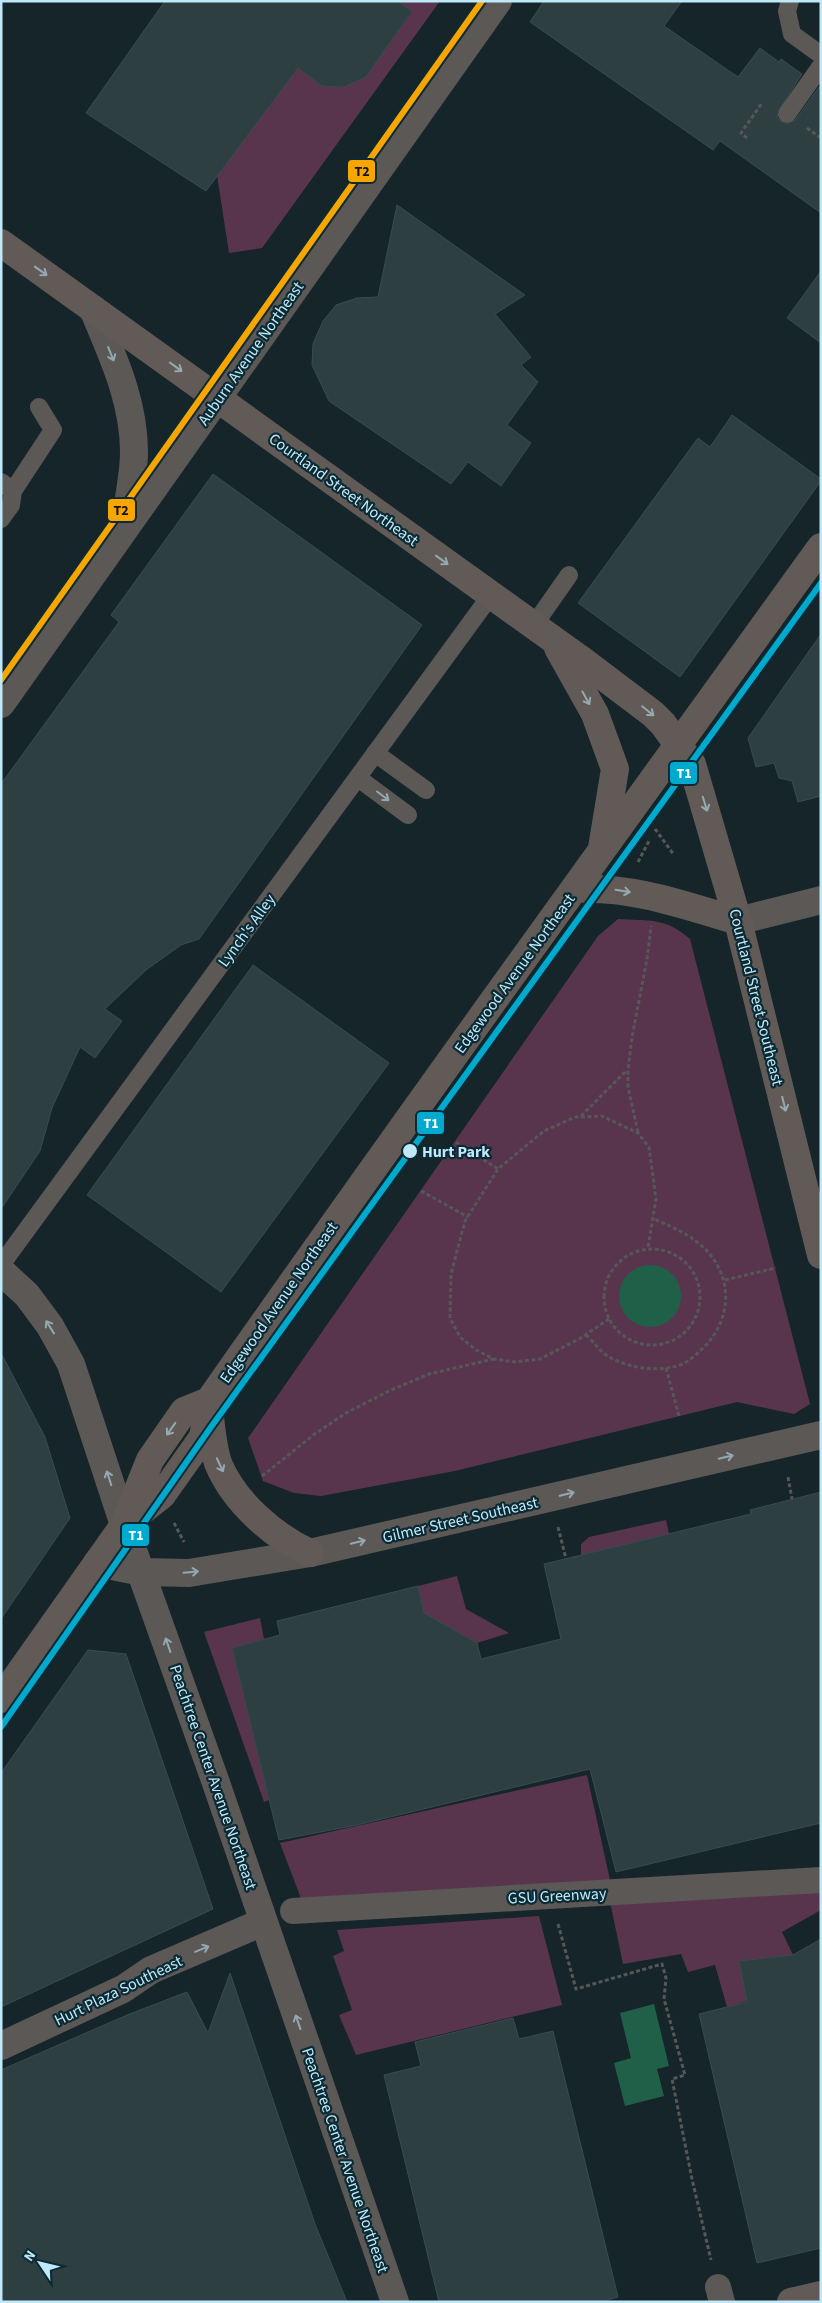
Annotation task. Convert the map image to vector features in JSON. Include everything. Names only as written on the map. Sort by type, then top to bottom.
[{"type":"main road","name":"Courtland Street Northeast","points":[[3,249],[93,309],[544,633],[653,714],[678,744]]},
{"type":"main road","name":"Edgewood Avenue Northeast","points":[[1,1699],[124,1525],[150,1460],[184,1411],[209,1401],[392,1141],[821,547]]},
{"type":"main road","points":[[544,633],[595,714],[615,769],[602,852]]},
{"type":"main road","name":"Courtland Street Southeast","points":[[678,744],[692,764],[738,921],[821,1255]]},
{"type":"main road","points":[[575,889],[602,887],[656,896],[738,921]]},
{"type":"main road","points":[[209,1401],[212,1441],[218,1461],[244,1503],[264,1524],[291,1545],[310,1553]]},
{"type":"main road","points":[[791,2302],[821,2294]]},
{"type":"street","name":"Auburn Avenue Northeast","points":[[1,704],[498,1]]},
{"type":"street","points":[[93,309],[127,393],[130,414],[134,452],[124,530]]},
{"type":"street","points":[[738,921],[821,900]]},
{"type":"street","name":"Peachtree Center Avenue Northeast","points":[[1,1271],[27,1295],[44,1318],[71,1364],[124,1525],[142,1572],[395,2302]]},
{"type":"street","name":"Gilmer Street Southeast","points":[[97,1563],[142,1572],[189,1573],[310,1553],[821,1435]]},
{"type":"street","name":"GSU Greenway","points":[[292,1911],[821,1880]]},
{"type":"street","name":"Hurt Plaza Southeast","points":[[1,2046],[123,1990],[151,1970],[263,1922]]},
{"type":"lane","points":[[784,4],[792,34],[821,55]]},
{"type":"lane","points":[[787,114],[821,66]]},
{"type":"lane","points":[[1,519],[11,505],[7,487],[53,430],[39,408]]},
{"type":"lane","points":[[544,633],[569,575]]},
{"type":"lane","name":"Lynch's Alley","points":[[1,1265],[491,595]]},
{"type":"lane","points":[[375,753],[426,790]]},
{"type":"lane","points":[[358,778],[408,815]]},
{"type":"path","points":[[635,866],[656,829],[674,855]]},
{"type":"path","points":[[648,1248],[656,1199],[654,1175],[649,1147],[638,1133],[628,1087],[628,1070],[652,920]]},
{"type":"path","points":[[581,1116],[628,1070]]},
{"type":"path","points":[[608,1319],[586,1334],[540,1358],[515,1362],[494,1359],[476,1350],[460,1337],[450,1318],[451,1274],[454,1257],[468,1218],[498,1169],[544,1131],[575,1116],[602,1116],[638,1133]]},
{"type":"path","points":[[456,1142],[498,1169]]},
{"type":"path","points":[[421,1191],[468,1218]]},
{"type":"path","points":[[586,1334],[610,1358],[653,1370],[678,1366],[694,1356],[712,1340],[722,1322],[726,1303],[724,1280],[713,1259],[703,1247],[677,1229],[652,1218]]},
{"type":"path","points":[[648,1248],[664,1250],[678,1256],[690,1266],[700,1296],[698,1311],[690,1326],[679,1337],[664,1344],[648,1345],[632,1341],[618,1332],[608,1319],[604,1304],[604,1288],[610,1273],[620,1261],[633,1252],[648,1248]]},
{"type":"path","points":[[724,1280],[776,1268]]},
{"type":"path","points":[[256,1482],[316,1433],[346,1413],[429,1374],[494,1359]]},
{"type":"path","points":[[666,1368],[679,1416]]},
{"type":"path","points":[[788,1477],[792,1499]]},
{"type":"path","points":[[170,1517],[185,1546]]},
{"type":"path","points":[[560,1536],[566,1559]]},
{"type":"path","points":[[550,1896],[576,1989],[662,1964],[666,1978],[664,2000],[685,2075],[672,2079],[692,2179],[720,2294]]},
{"type":"shaded area","points":[[397,1],[440,1],[262,248],[229,253],[217,175],[298,68],[322,86],[344,87],[366,76],[412,12]]},
{"type":"shaded area","name":"Hurt Park","points":[[618,919],[656,921],[673,927],[690,939],[810,1404],[794,1414],[737,1402],[455,1471],[321,1496],[294,1493],[263,1481],[248,1438],[598,936]]},
{"type":"shaded area","points":[[650,1265],[662,1268],[672,1274],[678,1284],[681,1296],[678,1308],[672,1318],[662,1324],[650,1327],[638,1324],[628,1318],[622,1308],[619,1296],[622,1284],[628,1274],[638,1268]]},
{"type":"shaded area","points":[[666,1520],[669,1534],[581,1555],[581,1544],[589,1537]]},
{"type":"shaded area","points":[[457,1576],[466,1609],[509,1633],[477,1643],[424,1613],[418,1586]]},
{"type":"shaded area","points":[[260,1618],[264,1639],[232,1648],[269,1800],[264,1802],[204,1632]]},
{"type":"shaded area","points":[[587,1775],[610,1880],[303,1904],[280,1843]]},
{"type":"shaded area","points":[[812,1880],[821,1895],[821,1910],[782,1932],[793,1955],[739,1961],[747,2001],[727,2007],[715,1965],[688,1972],[681,1954],[623,1964],[608,1892]]},
{"type":"shaded area","points":[[539,1916],[562,2005],[356,2055],[339,2015],[352,2010],[333,1956],[344,1951],[337,1930]]},
{"type":"shaded area","points":[[654,2004],[669,2066],[657,2069],[664,2096],[625,2106],[614,2063],[631,2058],[620,2013]]},
{"type":"building","points":[[165,1],[397,1],[412,11],[366,77],[344,87],[322,86],[298,68],[206,191],[86,113]]},
{"type":"building","points":[[544,1],[682,1],[664,26],[738,77],[760,48],[779,62],[781,59],[802,74],[777,113],[778,119],[786,124],[795,120],[819,87],[821,88],[821,213],[720,141],[713,150],[530,22]]},
{"type":"building","points":[[397,205],[525,295],[495,314],[531,357],[521,365],[538,382],[507,425],[531,443],[501,486],[468,462],[451,484],[329,401],[312,365],[313,344],[323,321],[336,305],[357,298],[378,297]]},
{"type":"building","points":[[821,271],[821,343],[787,318]]},
{"type":"building","points":[[732,415],[821,479],[821,481],[680,677],[578,603],[698,438],[710,447]]},
{"type":"building","points":[[213,474],[422,625],[199,939],[181,945],[146,970],[105,1009],[122,1021],[95,1058],[80,1047],[52,1108],[40,1151],[1,1209],[1,784],[119,622],[111,615]]},
{"type":"building","points":[[821,634],[821,796],[798,802],[792,781],[779,778],[774,763],[756,767],[748,738]]},
{"type":"building","points":[[253,965],[389,1063],[221,1292],[87,1195]]},
{"type":"building","points":[[1,1353],[45,1437],[70,1518],[1,1619]]},
{"type":"building","points":[[821,1492],[821,1823],[616,1872],[590,1769],[357,1825],[279,1840],[232,1648],[280,1635],[277,1621],[418,1586],[424,1613],[477,1643],[481,1659],[561,1639],[544,1564],[751,1514],[750,1510]]},
{"type":"building","points":[[88,1650],[126,1654],[213,1909],[1,2007],[1,1773]]},
{"type":"building","points":[[821,1939],[821,2248],[757,2263],[699,2014],[747,2002],[739,1961],[793,1955]]},
{"type":"building","points":[[230,1973],[315,2224],[347,2302],[1,2302],[1,2070],[127,2015],[187,1992],[208,2033]]},
{"type":"building","points":[[513,2018],[519,2039],[553,2031],[618,2297],[600,2302],[439,2302],[384,2075],[421,2066],[415,2042]]},
{"type":"transit line","name":"T2","points":[[1,680],[482,1]]},
{"type":"transit line","name":"T1","points":[[1,1727],[211,1427],[821,583]]},
{"type":"place","name":"Hurt Park","points":[[410,1151]]}]
